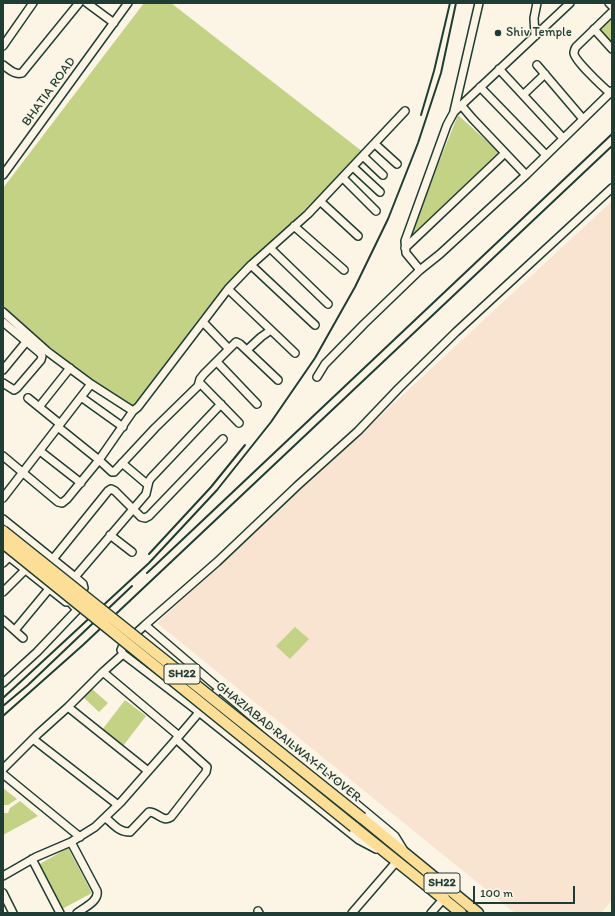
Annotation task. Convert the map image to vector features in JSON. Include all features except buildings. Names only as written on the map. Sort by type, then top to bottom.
[{"type":"highway","name":"GHAZIABAD RAILWAY FLYOVER","points":[[3,531],[406,854]]},
{"type":"highway","name":"GHAZIABAD RAILWAY FLYOVER","points":[[3,543],[395,859]]},
{"type":"highway","name":"SH22","points":[[406,854],[478,913]]},
{"type":"highway","name":"SH22","points":[[395,859],[458,912]]},
{"type":"street","points":[[3,46],[34,3]]},
{"type":"street","points":[[3,65],[13,72],[18,74],[22,73],[79,3]]},
{"type":"street","points":[[87,3],[114,23]]},
{"type":"street","name":"BHATIA ROAD","points":[[3,175],[128,3]]},
{"type":"street","points":[[420,270],[406,253],[405,241],[444,132],[454,112],[479,3]]},
{"type":"street","points":[[535,36],[534,18],[537,3]]},
{"type":"street","points":[[454,112],[570,3]]},
{"type":"street","points":[[609,3],[612,6]]},
{"type":"street","points":[[317,377],[329,359],[420,270],[440,254],[526,175],[611,92],[584,67],[574,56],[573,52],[576,47],[612,12]]},
{"type":"street","points":[[594,29],[612,49]]},
{"type":"street","points":[[537,65],[583,119]]},
{"type":"street","points":[[499,69],[563,138]]},
{"type":"street","points":[[523,95],[545,74]]},
{"type":"street","points":[[480,87],[546,155]]},
{"type":"street","points":[[462,104],[472,118],[526,175]]},
{"type":"street","points":[[3,456],[58,502],[62,503],[68,499],[228,289],[250,265],[294,226],[343,178],[405,111]]},
{"type":"street","points":[[375,144],[397,164]]},
{"type":"street","points":[[405,248],[505,152]]},
{"type":"street","points":[[363,156],[382,175]]},
{"type":"street","points":[[353,167],[380,192]]},
{"type":"street","points":[[343,178],[376,211]]},
{"type":"street","points":[[352,913],[395,859],[359,840],[199,712],[123,654],[121,650],[123,645],[217,562],[358,431],[456,332],[612,188]]},
{"type":"street","points":[[320,201],[358,236]]},
{"type":"street","points":[[294,226],[344,270]]},
{"type":"street","points":[[270,248],[328,304]]},
{"type":"street","points":[[250,265],[315,325]]},
{"type":"street","points":[[228,289],[295,353]]},
{"type":"street","points":[[3,312],[48,352],[91,384],[133,412]]},
{"type":"street","points":[[3,322],[42,356],[41,360],[17,388],[14,390],[3,383]]},
{"type":"street","points":[[203,322],[229,349]]},
{"type":"street","points":[[246,350],[271,330]]},
{"type":"street","points":[[3,370],[26,342]]},
{"type":"street","points":[[28,398],[112,472],[114,472],[154,428],[200,383],[200,379],[204,374],[236,342],[278,380]]},
{"type":"street","points":[[217,362],[257,404]]},
{"type":"street","points":[[39,407],[70,368]]},
{"type":"street","points":[[200,383],[239,422]]},
{"type":"street","points":[[3,498],[91,384]]},
{"type":"street","points":[[81,397],[123,427]]},
{"type":"street","points":[[75,577],[146,494],[151,478],[221,404]]},
{"type":"street","points":[[53,559],[108,491],[112,489],[115,491],[134,508],[141,517],[145,518],[149,516],[223,439]]},
{"type":"street","points":[[40,451],[81,483]]},
{"type":"street","points":[[122,463],[148,485]]},
{"type":"street","points":[[3,519],[83,584],[84,588],[70,602]]},
{"type":"street","points":[[110,535],[132,552]]},
{"type":"street","points":[[3,563],[6,554],[66,602],[70,602],[77,610],[37,652],[3,683]]},
{"type":"street","points":[[3,592],[25,570]]},
{"type":"street","points":[[14,630],[49,589]]},
{"type":"street","points":[[3,620],[23,638]]},
{"type":"street","points":[[145,625],[277,738],[395,836],[406,854]]},
{"type":"street","points":[[3,769],[123,654]]},
{"type":"street","points":[[103,672],[178,738],[207,767],[206,772],[168,819],[165,819],[156,813],[148,812],[130,832],[124,832],[118,829],[106,818]]},
{"type":"street","points":[[3,876],[32,859],[71,842],[95,828],[118,805],[178,738],[219,689]]},
{"type":"street","points":[[68,707],[148,771]]},
{"type":"street","points":[[33,739],[118,805]]},
{"type":"street","points":[[3,774],[80,837]]},
{"type":"street","points":[[71,842],[97,891],[98,896],[77,913]]},
{"type":"street","points":[[32,859],[60,913]]},
{"type":"street","points":[[431,913],[451,890]]},
{"type":"street","points":[[3,893],[13,913]]},
{"type":"shaded area","points":[[612,201],[612,900],[601,913],[515,913],[157,623]]},
{"type":"green space","points":[[144,3],[171,3],[363,152],[269,245],[201,316],[134,408],[85,375],[3,310],[3,188]]},
{"type":"green space","points":[[612,17],[612,47],[597,31]]},
{"type":"green space","points":[[458,115],[500,153],[415,233],[410,234]]},
{"type":"green space","points":[[295,627],[309,639],[290,659],[276,646]]},
{"type":"green space","points":[[91,688],[108,703],[99,712],[83,697]]},
{"type":"green space","points":[[125,700],[146,716],[123,746],[102,730]]},
{"type":"green space","points":[[3,788],[17,799],[8,805],[3,805]]},
{"type":"green space","points":[[20,801],[38,816],[3,835],[3,813],[8,813],[10,808]]},
{"type":"green space","points":[[68,848],[92,893],[62,909],[38,865]]},
{"type":"railway","points":[[421,115],[434,71],[450,3]]},
{"type":"railway","points":[[3,698],[149,563],[217,490],[271,422],[315,358],[355,287],[388,219],[418,143],[441,73],[456,3]]},
{"type":"railway","points":[[147,573],[612,134]]},
{"type":"railway","points":[[3,716],[83,645],[612,146]]},
{"type":"railway","points":[[149,554],[211,487],[245,445]]},
{"type":"railway","points":[[3,706],[28,685],[132,586]]},
{"type":"place","name":"Shiv Temple","points":[[498,33]]}]
